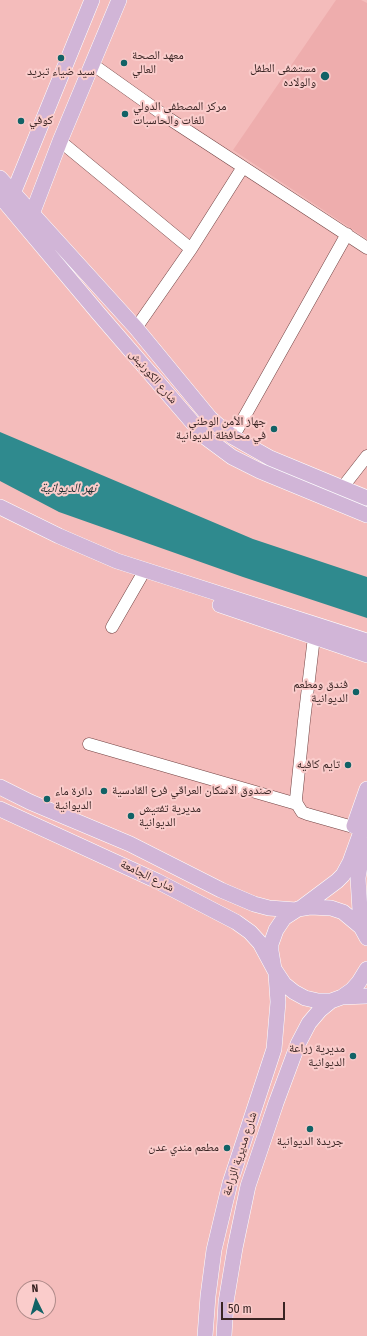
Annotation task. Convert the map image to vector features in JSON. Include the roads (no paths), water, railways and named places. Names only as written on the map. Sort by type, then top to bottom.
[{"type":"main road","points":[[7,198],[92,0]]},
{"type":"main road","points":[[26,228],[60,141],[119,0]]},
{"type":"main road","points":[[84,19],[107,28]]},
{"type":"main road","name":"شارع الكورنيش","points":[[0,178],[7,198],[26,228],[205,438],[232,457],[260,471],[367,515]]},
{"type":"main road","name":"شارع الكورنيش","points":[[7,198],[32,214],[136,328],[210,418],[219,426],[233,437],[270,458],[367,498]]},
{"type":"main road","points":[[99,314],[112,301]]},
{"type":"main road","points":[[205,438],[219,426]]},
{"type":"main road","points":[[260,471],[270,458]]},
{"type":"main road","points":[[0,507],[60,536],[117,560],[367,641]]},
{"type":"main road","points":[[117,560],[142,575],[165,586],[367,655]]},
{"type":"main road","name":"شارع الجامعة","points":[[0,787],[30,802],[130,844],[221,890],[254,904],[269,908],[298,909],[321,907],[336,909],[349,916],[364,932]]},
{"type":"main road","name":"شارع مديرية الزراعة","points":[[205,1336],[214,1250],[230,1183],[274,1049],[278,1002],[275,971],[271,951],[273,936],[284,918],[338,881],[350,862],[361,823],[367,789]]},
{"type":"main road","name":"شارع الجامعة","points":[[0,809],[157,880],[236,922],[250,932],[260,943],[275,971]]},
{"type":"main road","points":[[364,932],[358,897],[358,878],[361,860],[367,844]]},
{"type":"main road","points":[[358,897],[360,884],[367,866]]},
{"type":"main road","name":"شارع مديرية الزراعة","points":[[224,1336],[235,1248],[248,1186],[298,1044],[309,1023],[320,1010],[352,990],[367,969]]},
{"type":"main road","points":[[275,971],[284,984],[305,998],[318,1001],[367,996]]},
{"type":"street","points":[[92,64],[168,118],[367,248]]},
{"type":"street","points":[[60,141],[191,249]]},
{"type":"street","points":[[136,328],[191,249],[242,167]]},
{"type":"street","points":[[233,437],[347,234]]},
{"type":"street","points":[[342,488],[367,456]]},
{"type":"street","points":[[112,627],[142,575]]},
{"type":"street","points":[[314,637],[296,799],[297,804],[302,812],[307,814],[361,823]]},
{"type":"street","points":[[89,744],[297,804]]},
{"type":"water","name":"نهر الديوانية","points":[[0,432],[253,539],[367,577],[367,618],[243,577],[59,512],[0,481]]},
{"type":"place","name":"سيد ضياء تبريد","points":[[61,58]]},
{"type":"place","name":"معهد الصحة العالي","points":[[124,63]]},
{"type":"place","name":"مستشفى الطفل والولاده","points":[[325,76]]},
{"type":"place","name":"مركز المصطفى الدولي للغات والحاسبات","points":[[125,114]]},
{"type":"place","name":"كوفي","points":[[21,121]]},
{"type":"place","name":"جهاز الأمن الوطني في محافظة الديوانية","points":[[274,429]]},
{"type":"place","name":"فندق ومطعم الديوانية","points":[[356,692]]},
{"type":"place","name":"تايم كافيه","points":[[348,765]]},
{"type":"place","name":"صندوق الاسكان العراقي فرع القادسية","points":[[104,791]]},
{"type":"place","name":"دائرة ماء الديوانية","points":[[47,799]]},
{"type":"place","name":"مديرية تفتيش الديوانية","points":[[131,816]]},
{"type":"place","name":"مديرية زراعة الديوانية","points":[[353,1056]]},
{"type":"place","name":"جريدة الديوانية","points":[[310,1129]]},
{"type":"place","name":"مطعم مندي عدن","points":[[227,1148]]}]
